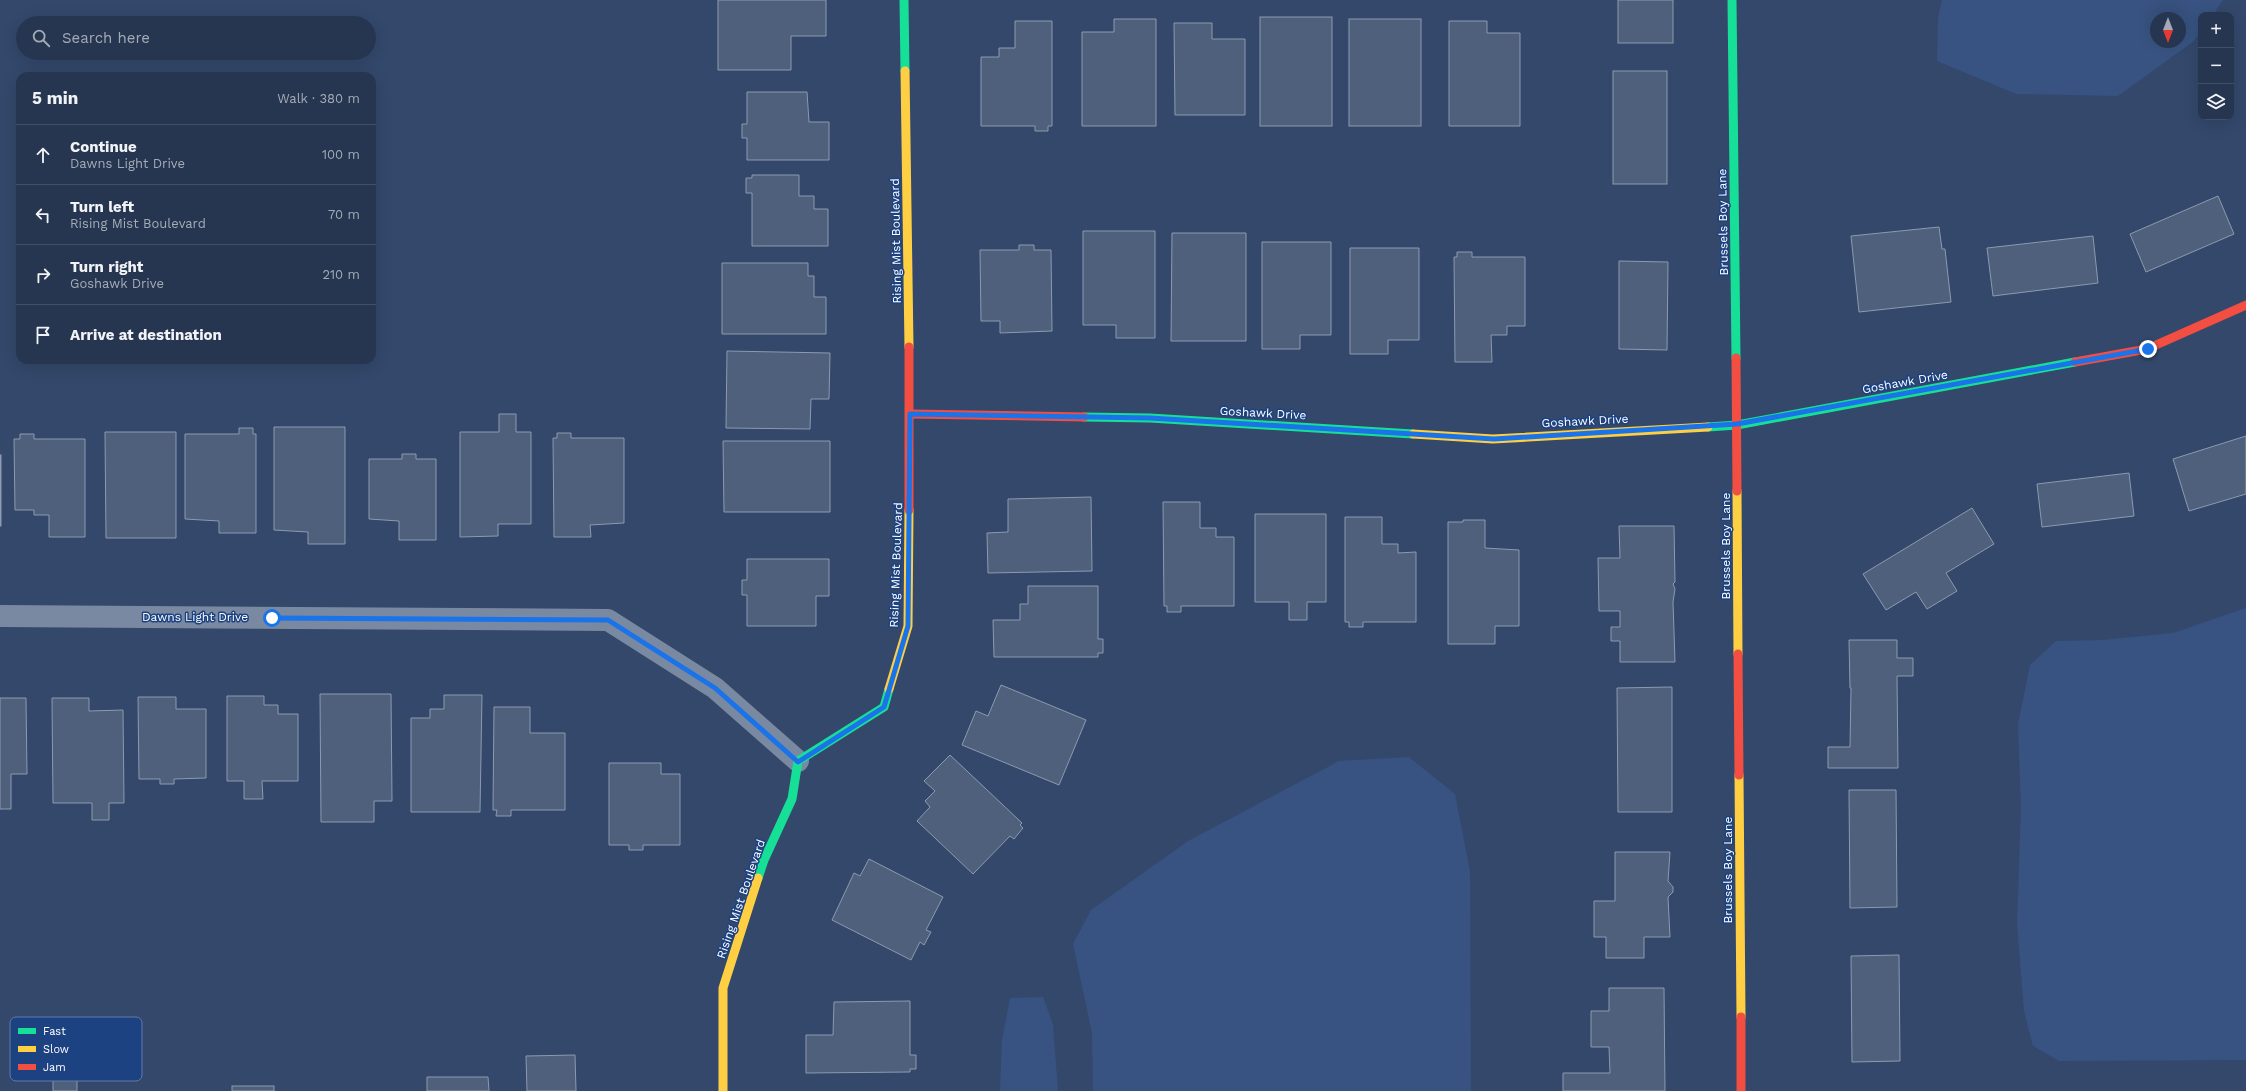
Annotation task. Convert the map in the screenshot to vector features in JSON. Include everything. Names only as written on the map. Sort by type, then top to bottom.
[{"type":"street","name":"Rising Mist Boulevard","points":[[723,1091],[723,988],[764,860],[792,800],[798,762],[884,707],[908,626],[910,414],[904,0]]},
{"type":"street","name":"Brussels Boy Lane","points":[[1732,0],[1737,424],[1741,1091]]},
{"type":"street","name":"Goshawk Drive","points":[[910,414],[1150,418],[1494,439],[1737,424],[2148,349],[2246,305]]},
{"type":"street","name":"Dawns Light Drive","points":[[0,616],[608,620],[715,688],[798,762]]},
{"type":"water","points":[[1942,0],[2223,0],[2215,12],[2198,12],[2198,35],[2194,41],[2186,47],[2186,12],[2150,12],[2150,48],[2184,48],[2118,96],[2016,94],[1937,61],[1938,18]]},
{"type":"water","points":[[2246,608],[2246,1060],[2059,1061],[2033,1046],[2024,1011],[2017,924],[2021,807],[2018,724],[2030,665],[2056,641],[2102,640],[2173,633]]},
{"type":"water","points":[[1409,757],[1455,794],[1470,871],[1471,1091],[1093,1091],[1092,1033],[1073,944],[1091,910],[1188,841],[1339,761]]},
{"type":"water","points":[[1043,997],[1053,1024],[1058,1091],[1000,1091],[1002,1040],[1010,998]]},
{"type":"building","points":[[718,0],[826,0],[826,36],[791,36],[791,70],[718,70]]},
{"type":"building","points":[[1618,0],[1673,0],[1673,43],[1618,43]]},
{"type":"building","points":[[1260,17],[1332,17],[1332,126],[1260,126]]},
{"type":"building","points":[[1114,19],[1156,19],[1156,126],[1082,126],[1082,32],[1114,32]]},
{"type":"building","points":[[1349,19],[1421,19],[1421,126],[1349,126]]},
{"type":"building","points":[[1015,21],[1052,21],[1052,126],[1048,126],[1048,131],[1035,131],[1035,126],[981,126],[981,57],[999,57],[999,48],[1015,48]]},
{"type":"building","points":[[1449,21],[1487,21],[1487,33],[1520,33],[1520,126],[1449,126]]},
{"type":"building","points":[[1174,23],[1212,23],[1212,39],[1245,39],[1245,115],[1175,115]]},
{"type":"building","points":[[1613,71],[1667,71],[1667,184],[1613,184]]},
{"type":"building","points":[[747,92],[807,92],[809,122],[829,122],[829,160],[747,160],[747,138],[742,138],[742,124],[747,124]]},
{"type":"building","points":[[752,175],[799,175],[799,196],[814,196],[814,209],[828,209],[828,246],[752,246],[752,193],[746,193],[746,178],[752,178]]},
{"type":"building","points":[[2218,196],[2234,234],[2146,272],[2130,234]]},
{"type":"building","points":[[1939,227],[1942,249],[1945,249],[1951,302],[1859,312],[1851,236]]},
{"type":"building","points":[[1083,231],[1155,231],[1155,338],[1116,338],[1116,325],[1083,325]]},
{"type":"building","points":[[1172,233],[1246,233],[1246,341],[1171,341]]},
{"type":"building","points":[[2093,236],[2098,283],[1993,296],[1987,248]]},
{"type":"building","points":[[1262,242],[1331,242],[1331,335],[1300,335],[1300,349],[1262,349]]},
{"type":"building","points":[[1019,245],[1034,245],[1034,250],[1051,250],[1052,331],[1000,333],[1000,321],[981,321],[980,250],[1019,250]]},
{"type":"building","points":[[1350,248],[1419,248],[1419,340],[1388,340],[1388,354],[1350,354]]},
{"type":"building","points":[[1457,252],[1472,252],[1472,257],[1525,257],[1525,326],[1507,326],[1507,335],[1491,335],[1492,362],[1455,362],[1454,257],[1457,257]]},
{"type":"building","points":[[1619,261],[1668,262],[1667,350],[1619,349]]},
{"type":"building","points":[[722,263],[808,263],[808,276],[814,276],[814,297],[826,297],[826,334],[722,334]]},
{"type":"building","points":[[727,351],[830,353],[829,399],[811,399],[810,429],[726,428]]},
{"type":"building","points":[[499,414],[516,414],[516,432],[531,432],[531,524],[498,524],[498,536],[460,537],[460,432],[499,432]]},
{"type":"building","points":[[274,427],[345,427],[345,544],[308,544],[308,532],[274,530]]},
{"type":"building","points":[[239,428],[253,428],[253,434],[256,434],[256,533],[219,533],[219,521],[185,519],[185,434],[239,434]]},
{"type":"building","points":[[105,432],[176,432],[176,538],[106,538]]},
{"type":"building","points":[[557,433],[571,433],[571,438],[624,438],[624,523],[590,525],[591,537],[554,537],[553,438],[557,438]]},
{"type":"building","points":[[20,434],[34,434],[34,439],[85,439],[85,537],[49,537],[49,515],[34,515],[34,510],[15,510],[14,439],[20,439]]},
{"type":"building","points":[[2246,436],[2246,494],[2189,511],[2173,459]]},
{"type":"building","points":[[723,441],[830,441],[830,512],[724,512]]},
{"type":"building","points":[[402,454],[416,454],[416,459],[436,459],[436,540],[399,540],[399,521],[369,519],[369,459],[402,459]]},
{"type":"building","points":[[1,455],[1,526],[0,526]]},
{"type":"building","points":[[2129,473],[2134,516],[2042,527],[2037,484]]},
{"type":"building","points":[[1091,497],[1092,571],[988,573],[987,533],[1008,532],[1008,499]]},
{"type":"building","points":[[1163,502],[1200,502],[1200,528],[1216,528],[1216,537],[1234,537],[1234,606],[1181,606],[1181,612],[1167,612],[1167,606],[1164,606]]},
{"type":"building","points":[[1972,508],[1994,544],[1946,573],[1957,591],[1927,609],[1916,592],[1886,610],[1863,574]]},
{"type":"building","points":[[1255,514],[1326,514],[1326,602],[1307,602],[1307,620],[1289,620],[1289,602],[1255,602]]},
{"type":"building","points":[[1345,517],[1382,517],[1382,544],[1398,544],[1398,553],[1416,552],[1416,622],[1363,622],[1363,627],[1349,627],[1349,622],[1345,622]]},
{"type":"building","points":[[1463,520],[1485,520],[1485,548],[1519,550],[1519,626],[1495,626],[1495,644],[1448,644],[1448,522],[1463,522]]},
{"type":"building","points":[[1619,526],[1674,526],[1675,582],[1673,584],[1675,589],[1673,602],[1675,662],[1620,662],[1620,641],[1611,641],[1611,627],[1620,627],[1620,611],[1599,611],[1598,558],[1620,558]]},
{"type":"building","points":[[747,559],[829,559],[829,596],[816,596],[816,626],[747,626],[747,595],[742,595],[742,580],[747,580]]},
{"type":"building","points":[[1028,586],[1098,586],[1098,639],[1103,639],[1103,653],[1098,653],[1098,657],[994,657],[993,620],[1020,620],[1020,604],[1028,604]]},
{"type":"building","points":[[1849,640],[1897,640],[1897,658],[1913,658],[1913,676],[1897,676],[1898,768],[1828,768],[1828,747],[1850,747],[1851,688]]},
{"type":"building","points":[[1001,685],[1086,720],[1059,785],[962,745],[976,711],[988,716]]},
{"type":"building","points":[[1672,687],[1672,812],[1618,812],[1617,688]]},
{"type":"building","points":[[320,694],[391,694],[392,801],[374,801],[374,822],[321,822]]},
{"type":"building","points":[[444,695],[482,695],[480,812],[411,812],[411,718],[430,718],[430,709],[444,709]]},
{"type":"building","points":[[227,696],[264,696],[264,705],[278,705],[278,714],[298,714],[298,781],[262,781],[263,799],[244,799],[244,781],[227,781]]},
{"type":"building","points":[[138,697],[176,697],[176,709],[206,709],[206,778],[174,779],[174,784],[160,784],[160,779],[139,779]]},
{"type":"building","points":[[0,698],[26,698],[27,774],[11,774],[11,809],[0,809]]},
{"type":"building","points":[[52,698],[89,698],[89,711],[123,710],[124,803],[109,803],[109,820],[92,820],[92,803],[53,803]]},
{"type":"building","points":[[494,707],[530,707],[530,733],[565,733],[565,810],[511,810],[511,816],[496,816],[497,810],[493,810]]},
{"type":"building","points":[[950,755],[1022,823],[1020,825],[1023,828],[1014,839],[1010,836],[973,874],[917,821],[930,807],[925,801],[935,791],[924,781]]},
{"type":"building","points":[[609,763],[661,763],[661,774],[680,774],[680,845],[643,845],[643,850],[629,850],[629,845],[609,845]]},
{"type":"building","points":[[1849,790],[1896,790],[1897,907],[1850,908]]},
{"type":"building","points":[[1615,852],[1670,852],[1668,881],[1673,887],[1673,892],[1668,897],[1670,937],[1644,937],[1644,958],[1606,958],[1606,937],[1594,937],[1594,901],[1615,901]]},
{"type":"building","points":[[869,859],[943,897],[926,930],[931,932],[924,945],[920,942],[911,960],[832,920],[854,873],[860,876]]},
{"type":"building","points":[[1899,955],[1900,1061],[1852,1062],[1851,956]]},
{"type":"building","points":[[1609,988],[1664,988],[1665,1091],[1563,1091],[1563,1073],[1610,1073],[1609,1047],[1591,1047],[1591,1011],[1609,1011]]},
{"type":"building","points":[[910,1001],[910,1055],[916,1055],[916,1069],[910,1069],[910,1072],[806,1073],[806,1035],[833,1035],[834,1002]]},
{"type":"building","points":[[575,1055],[576,1091],[527,1091],[526,1056]]},
{"type":"building","points":[[427,1077],[488,1077],[489,1091],[427,1091]]},
{"type":"building","points":[[53,1081],[77,1081],[77,1091],[53,1091]]},
{"type":"building","points":[[232,1086],[274,1086],[274,1091],[232,1091]]},
{"type":"traffic: fast","points":[[904,0],[905,71]]},
{"type":"traffic: fast","points":[[1732,0],[1736,358]]},
{"type":"traffic: fast","points":[[1708,427],[1737,425],[2075,362]]},
{"type":"traffic: fast","points":[[1084,417],[1150,418],[1413,434]]},
{"type":"traffic: fast","points":[[758,878],[764,860],[792,799],[798,761],[884,707],[889,689]]},
{"type":"traffic: slow","points":[[905,71],[909,347]]},
{"type":"traffic: slow","points":[[1413,434],[1493,439],[1708,427]]},
{"type":"traffic: slow","points":[[1737,491],[1738,654]]},
{"type":"traffic: slow","points":[[889,689],[908,626],[909,510]]},
{"type":"traffic: slow","points":[[1739,775],[1741,1017]]},
{"type":"traffic: slow","points":[[723,1091],[723,988],[758,878]]},
{"type":"traffic: jam","points":[[2075,362],[2147,349],[2246,305]]},
{"type":"traffic: jam","points":[[909,347],[909,510]]},
{"type":"traffic: jam","points":[[1736,358],[1737,491]]},
{"type":"traffic: jam","points":[[910,414],[1084,417]]},
{"type":"traffic: jam","points":[[1738,654],[1739,775]]},
{"type":"traffic: jam","points":[[1741,1017],[1741,1091]]},
{"type":"route","points":[[272,618],[608,620],[715,688],[798,762],[884,707],[908,626],[910,414],[1150,418],[1494,439],[1737,424],[2148,349]]}]
